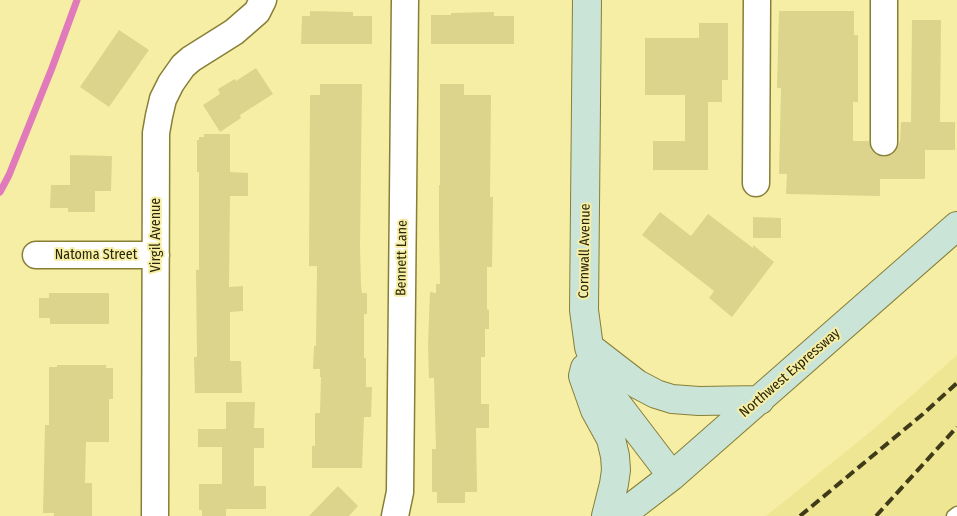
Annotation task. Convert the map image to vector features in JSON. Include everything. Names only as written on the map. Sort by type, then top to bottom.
[{"type":"street","name":"Virgil Avenue","points":[[156,516],[156,133],[163,99],[182,66],[234,32],[257,12],[264,0]]},
{"type":"street","name":"Bennett Lane","points":[[394,516],[400,492],[405,0]]},
{"type":"street","name":"Cornwall Avenue","points":[[587,0],[584,310],[589,347],[608,392],[672,476]]},
{"type":"street","points":[[756,0],[756,183]]},
{"type":"street","points":[[884,0],[884,142]]},
{"type":"street","name":"Northwest Expressway","points":[[620,516],[672,476],[957,226]]},
{"type":"street","name":"Natoma Street","points":[[36,255],[156,255]]},
{"type":"street","points":[[606,516],[614,484],[615,456],[611,439],[595,410],[584,376],[589,347],[637,384],[656,394],[672,399],[699,401],[760,400]]},
{"type":"lane","points":[[953,516],[957,513]]},
{"type":"shaded area","points":[[957,355],[957,516],[766,516],[875,428]]},
{"type":"building","points":[[310,11],[353,12],[353,16],[372,16],[372,44],[301,44],[302,16],[310,16]]},
{"type":"building","points":[[779,11],[854,11],[854,35],[858,35],[858,102],[853,102],[853,141],[869,141],[871,150],[877,155],[884,157],[891,155],[897,149],[900,141],[901,122],[911,122],[912,20],[941,20],[940,122],[955,122],[955,150],[925,150],[925,179],[880,179],[880,196],[786,194],[787,174],[779,174],[781,88],[777,88]]},
{"type":"building","points":[[494,12],[494,16],[514,16],[514,44],[431,44],[431,15]]},
{"type":"building","points":[[699,23],[728,23],[728,80],[722,80],[722,102],[708,102],[708,170],[653,170],[653,141],[685,141],[685,95],[645,95],[645,38],[699,38]]},
{"type":"building","points":[[119,30],[149,50],[109,107],[80,87]]},
{"type":"building","points":[[256,68],[273,94],[240,115],[241,118],[220,132],[203,105],[220,94],[218,89],[235,79],[236,81]]},
{"type":"building","points":[[320,84],[362,84],[361,285],[362,293],[367,293],[367,314],[364,314],[366,387],[372,387],[371,417],[364,417],[362,468],[312,468],[312,446],[315,446],[315,413],[320,413],[321,377],[320,369],[313,369],[314,346],[316,346],[317,266],[309,266],[310,95],[320,95]]},
{"type":"building","points":[[440,84],[464,84],[464,95],[491,95],[490,197],[493,197],[492,267],[487,267],[489,329],[485,329],[485,357],[481,357],[481,404],[489,404],[489,428],[476,428],[477,492],[465,492],[465,503],[437,503],[437,492],[432,492],[432,449],[436,449],[434,378],[429,378],[428,346],[430,292],[436,293],[436,284],[440,284]]},
{"type":"building","points":[[204,134],[230,134],[230,172],[248,173],[248,196],[230,196],[229,287],[243,286],[243,311],[230,312],[230,361],[241,361],[242,393],[195,393],[194,357],[197,357],[196,270],[199,270],[199,172],[197,172],[197,140],[199,140],[199,137],[204,137]]},
{"type":"building","points":[[70,155],[112,156],[111,191],[95,191],[95,212],[68,212],[68,208],[50,208],[51,185],[70,185]]},
{"type":"building","points":[[660,212],[691,236],[708,214],[774,262],[732,317],[709,298],[714,291],[642,235]]},
{"type":"building","points":[[753,217],[781,218],[781,238],[753,238]]},
{"type":"building","points":[[49,293],[109,293],[109,324],[50,324],[50,318],[39,318],[39,298],[49,298]]},
{"type":"building","points":[[57,365],[106,365],[106,368],[113,368],[113,399],[109,399],[109,442],[86,442],[85,483],[92,483],[92,516],[54,516],[54,513],[43,513],[45,425],[49,425],[49,367],[57,367]]},
{"type":"building","points":[[226,402],[255,402],[254,428],[264,428],[264,448],[254,448],[254,486],[266,486],[266,509],[226,509],[226,516],[202,516],[202,510],[199,510],[199,484],[222,484],[222,447],[198,447],[198,429],[226,429]]},
{"type":"building","points":[[338,486],[358,506],[349,516],[309,516]]},
{"type":"waterway","points":[[0,192],[9,175],[52,68],[77,0]]},
{"type":"railway","points":[[800,516],[923,414],[957,383]]},
{"type":"railway","points":[[876,516],[957,427]]}]
